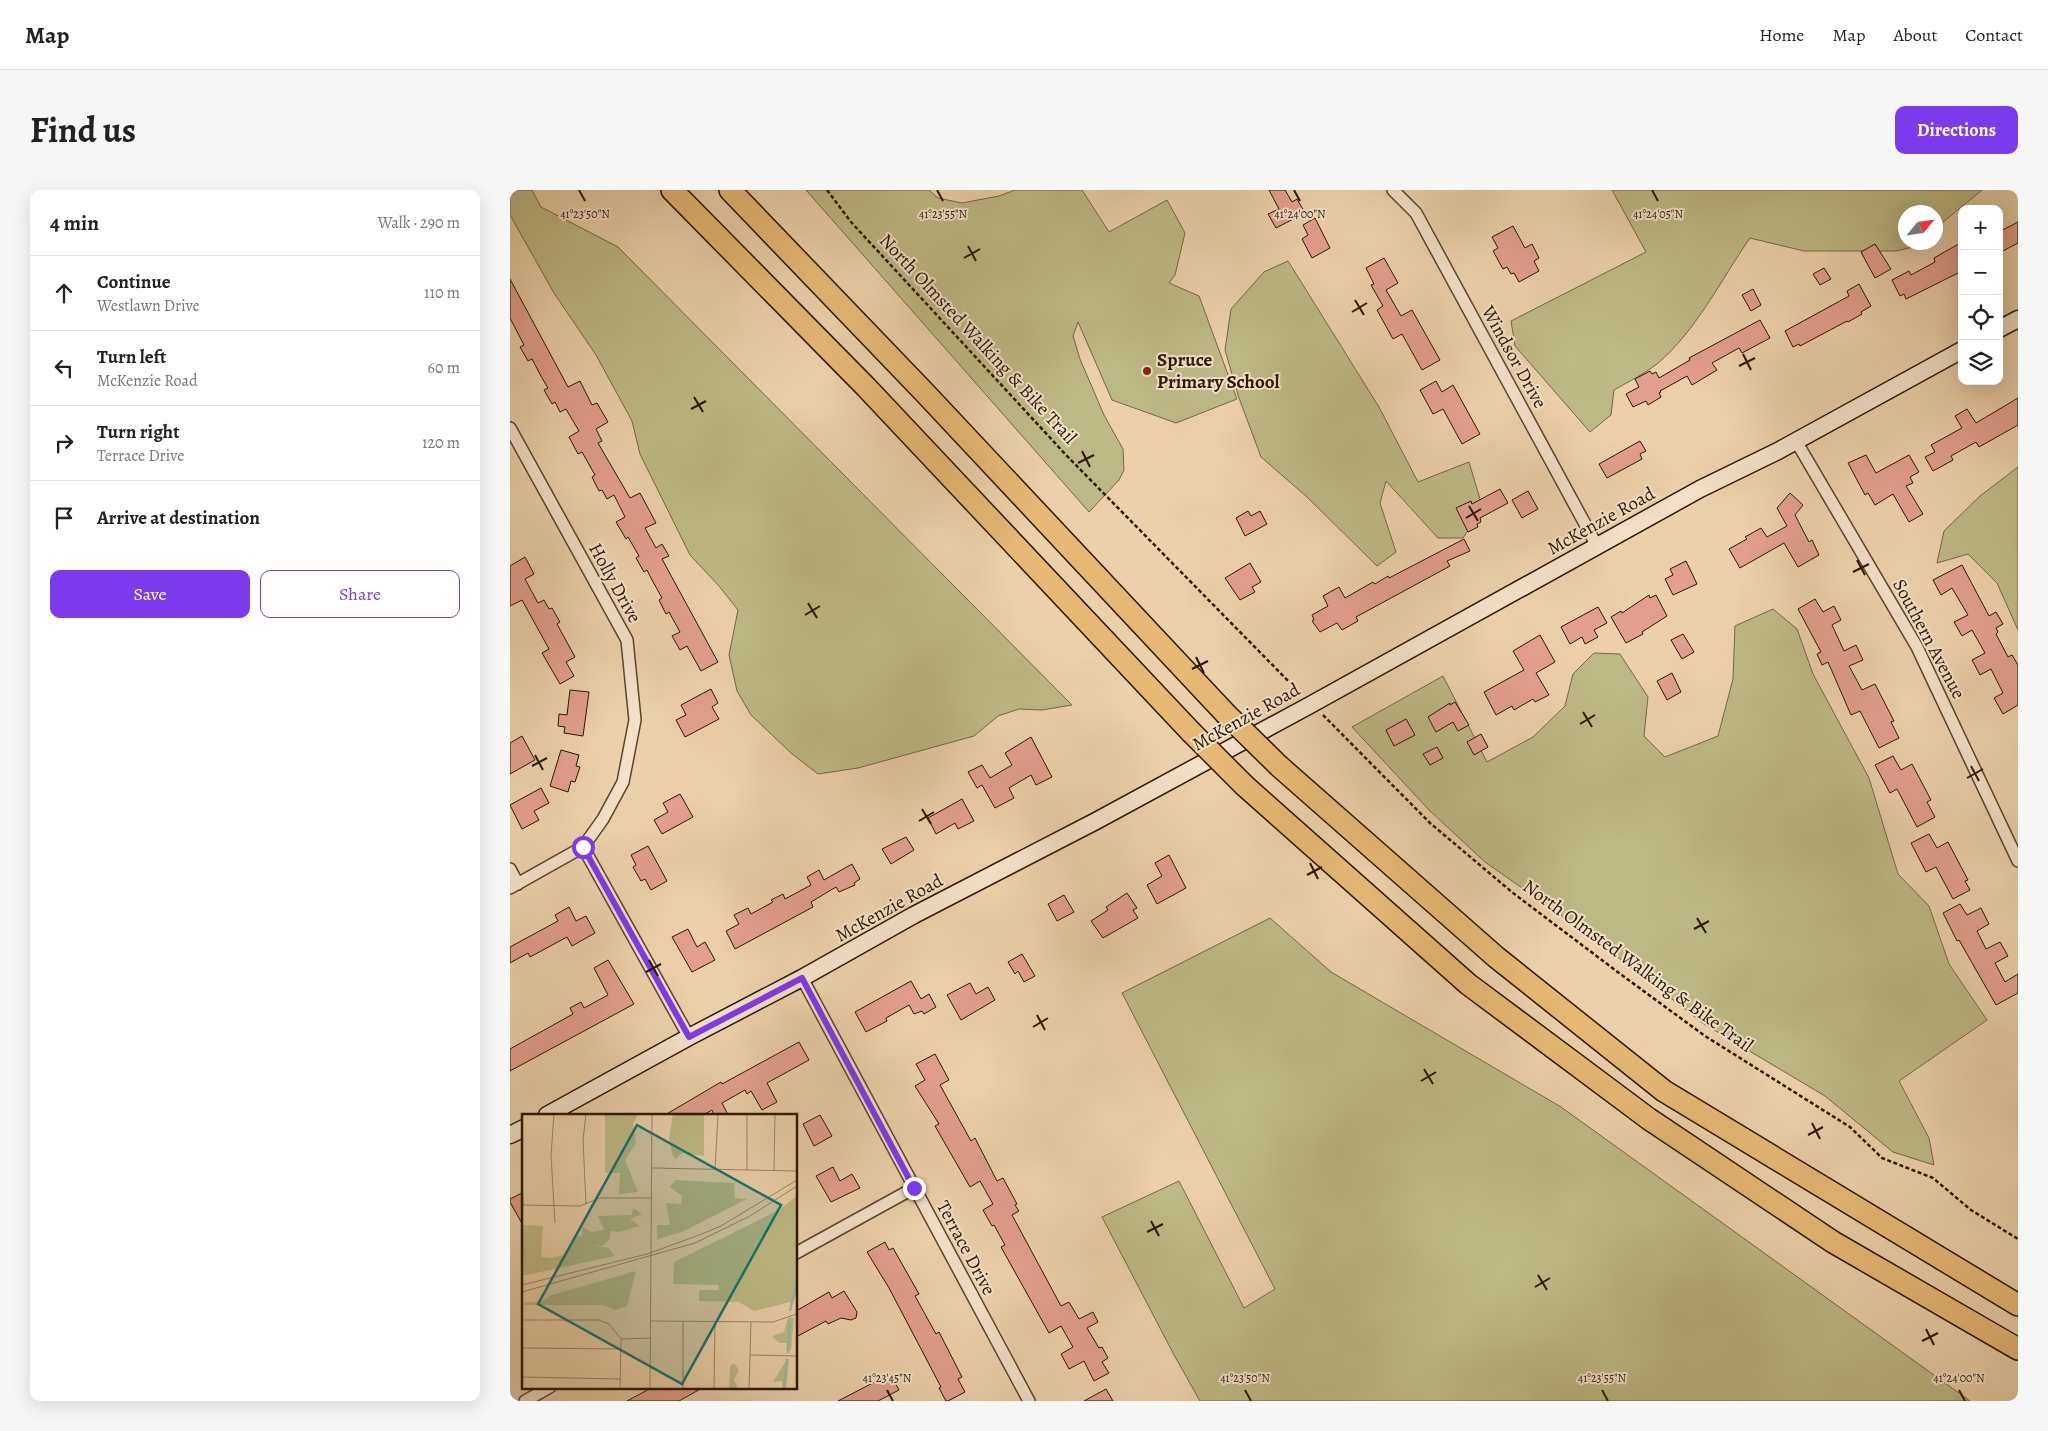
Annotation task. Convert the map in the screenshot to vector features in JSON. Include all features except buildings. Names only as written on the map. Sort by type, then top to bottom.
[{"type":"highway","points":[[672,190],[866,387],[1191,732],[1245,786],[1468,984],[1649,1120],[1833,1242],[2018,1349]]},
{"type":"highway","points":[[730,190],[919,387],[1225,713],[1279,766],[1496,957],[1664,1091],[2018,1305]]},
{"type":"street","name":"Windsor Drive","points":[[1393,190],[1416,213],[1597,546]]},
{"type":"street","points":[[2003,328],[2018,319]]},
{"type":"street","name":"McKenzie Road","points":[[549,1114],[802,978],[914,915],[1096,821],[1700,489],[1796,441],[1958,352]]},
{"type":"street","name":"Holly Drive","points":[[510,428],[627,640],[635,720],[622,782],[603,818],[583,847]]},
{"type":"street","name":"Southern Avenue","points":[[1796,441],[1917,647],[2015,848],[2018,861]]},
{"type":"street","points":[[510,869],[514,886],[583,847],[689,1037]]},
{"type":"street","name":"Terrace Drive","points":[[802,978],[1027,1398]]},
{"type":"street","points":[[510,1135],[522,1129]]},
{"type":"street","points":[[798,1252],[914,1188]]},
{"type":"street","points":[[525,1401],[548,1388]]},
{"type":"street","points":[[1014,1401],[1027,1398]]},
{"type":"path","name":"North Olmsted Walking & Bike Trail","points":[[827,190],[850,222],[1066,455],[1303,696]]},
{"type":"path","name":"North Olmsted Walking & Bike Trail","points":[[1319,710],[1418,812],[1513,893],[1705,1036],[1850,1127],[1882,1158],[1933,1178],[1977,1214],[2018,1239]]},
{"type":"shaded area","points":[[510,190],[532,190],[541,207],[618,247],[1072,705],[1042,710],[1019,709],[998,716],[974,736],[858,768],[818,774],[791,753],[751,715],[737,691],[729,655],[738,610],[690,555],[640,454],[632,421],[596,355],[554,293],[510,215]]},
{"type":"shaded area","name":"Spruce Primary School","points":[[806,190],[929,190],[938,198],[962,203],[999,196],[1015,190],[1082,190],[1109,232],[1167,200],[1185,233],[1175,275],[1169,283],[1199,296],[1237,399],[1176,423],[1112,400],[1078,322],[1073,336],[1080,359],[1104,415],[1123,449],[1124,470],[1119,480],[1089,512]]},
{"type":"shaded area","points":[[1612,190],[1982,190],[1964,205],[1958,205],[1958,210],[1943,222],[1943,205],[1898,205],[1898,250],[1900,250],[1896,251],[1804,251],[1750,238],[1696,321],[1684,336],[1657,364],[1614,390],[1611,415],[1590,432],[1515,346],[1511,321],[1646,252]]},
{"type":"shaded area","points":[[1288,261],[1379,407],[1418,482],[1469,462],[1483,509],[1463,538],[1438,538],[1386,481],[1380,503],[1396,552],[1377,566],[1306,496],[1261,457],[1239,398],[1225,350],[1231,309],[1264,272]]},
{"type":"shaded area","points":[[2018,467],[2018,630],[1997,583],[1968,554],[1937,563],[1944,531],[1980,496]]},
{"type":"shaded area","points":[[1773,609],[1797,629],[1813,674],[1869,778],[1898,874],[1929,906],[1949,964],[1987,1020],[1899,1081],[1929,1138],[1934,1165],[1893,1152],[1825,1096],[1704,1024],[1592,937],[1485,862],[1429,810],[1352,727],[1443,676],[1487,762],[1533,737],[1565,706],[1573,674],[1594,653],[1620,654],[1648,697],[1644,736],[1665,757],[1718,736],[1733,679],[1735,626]]},
{"type":"shaded area","points":[[1270,918],[1331,972],[1561,1107],[1970,1401],[1200,1401],[1102,1217],[1179,1181],[1244,1308],[1275,1289],[1122,993]]},
{"type":"place","name":"Spruce Primary School","points":[[1147,371]]},
{"type":"route","points":[[583,847],[689,1037],[802,978],[914,1188]]}]
